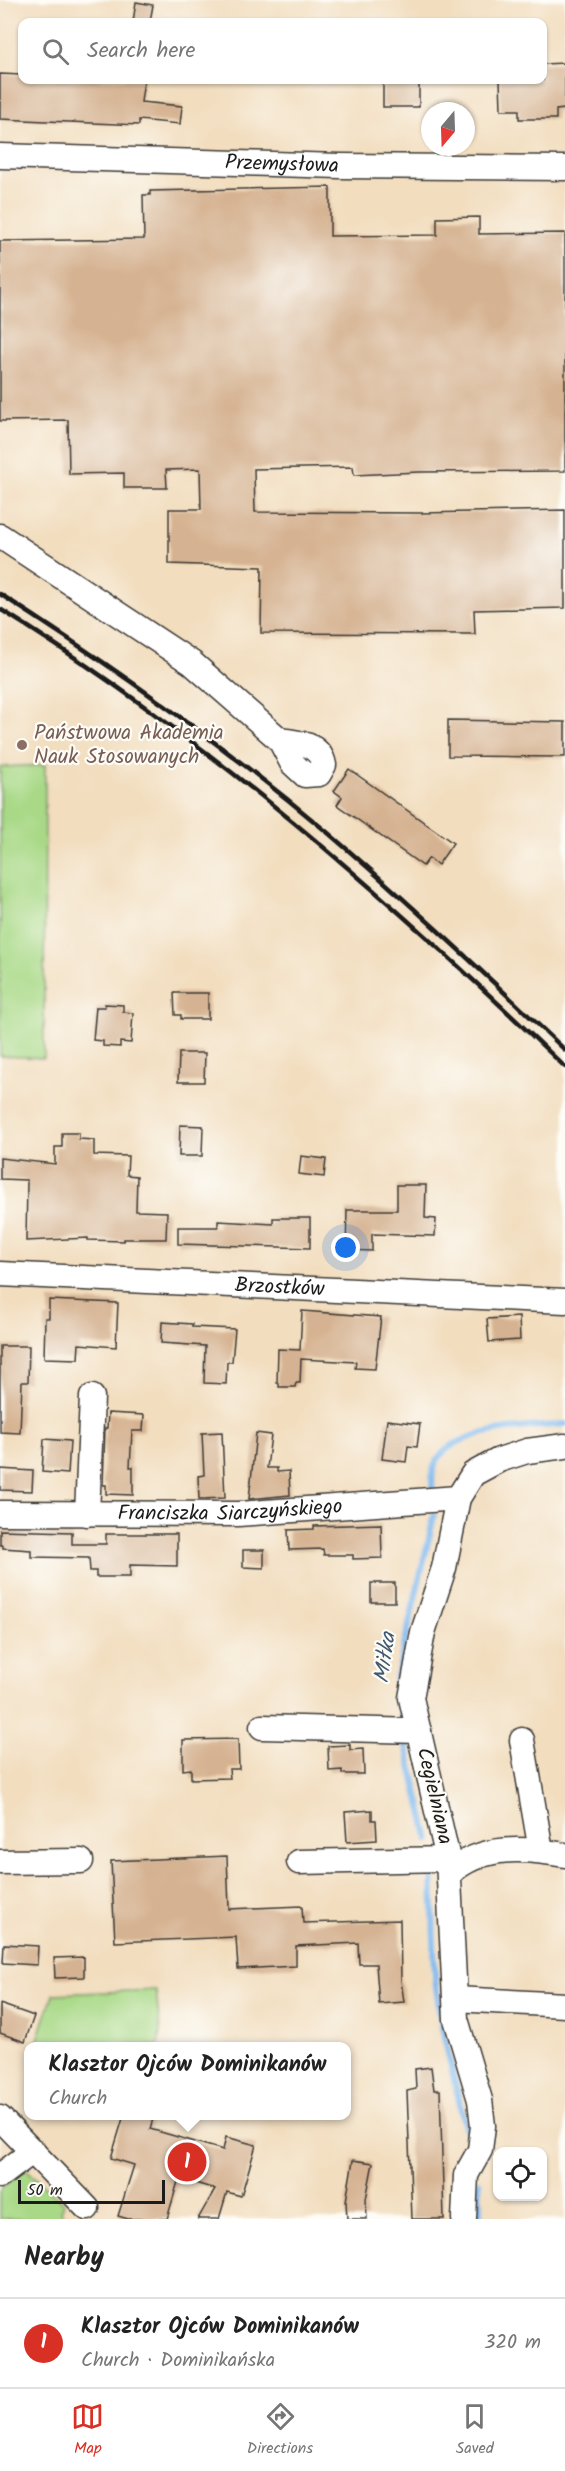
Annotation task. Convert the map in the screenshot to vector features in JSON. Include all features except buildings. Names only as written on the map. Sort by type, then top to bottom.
[{"type":"street","name":"Przemysłowa","points":[[0,156],[340,166],[565,168]]},
{"type":"street","points":[[0,536],[192,663],[280,740]]},
{"type":"street","name":"Brzostków","points":[[0,1274],[563,1300]]},
{"type":"street","points":[[87,1514],[93,1397]]},
{"type":"street","name":"Cegielniana","points":[[464,2219],[466,2175],[480,2150],[483,2126],[480,2100],[456,2019],[449,1866],[409,1731],[411,1698],[423,1632],[444,1569],[458,1498],[473,1474],[499,1460],[527,1451],[565,1446]]},
{"type":"street","name":"Franciszka Siarczyńskiego","points":[[0,1514],[238,1514],[458,1498]]},
{"type":"street","points":[[262,1727],[409,1731]]},
{"type":"street","points":[[522,1740],[541,1851]]},
{"type":"street","points":[[299,1862],[449,1866],[460,1864],[483,1853],[498,1850],[541,1851],[565,1855]]},
{"type":"street","points":[[0,1862],[81,1860]]},
{"type":"street","points":[[456,1999],[565,2005]]},
{"type":"street","points":[[0,2118],[87,2208]]},
{"type":"street","points":[[0,2176],[33,2151]]},
{"type":"green space","points":[[45,765],[44,1058],[0,1056],[0,767]]},
{"type":"green space","points":[[156,1990],[160,2030],[158,2042],[37,2042],[53,1994]]},
{"type":"green space","points":[[26,2169],[64,2204],[61,2211],[67,2219],[0,2219],[0,2189]]},
{"type":"waterway","name":"Miłka","points":[[432,1495],[434,1467],[442,1454],[455,1444],[472,1436],[491,1432],[565,1424]]},
{"type":"waterway","name":"Miłka","points":[[403,1727],[396,1681],[434,1516]]},
{"type":"waterway","name":"Miłka","points":[[404,1737],[429,1840]]},
{"type":"waterway","name":"Miłka","points":[[432,1869],[435,1979],[442,2028],[469,2143]]},
{"type":"waterway","name":"Miłka","points":[[479,2182],[480,2219]]},
{"type":"railway","points":[[0,594],[168,708],[288,800],[418,912],[565,1050]]},
{"type":"railway","points":[[0,609],[77,659],[224,766],[364,882],[432,942],[565,1067]]},
{"type":"place","name":"Państwowa Akademia Nauk Stosowanych","points":[[22,745]]},
{"type":"place","name":"Klasztor Ojców Dominikanów","points":[[187,2162]]}]
